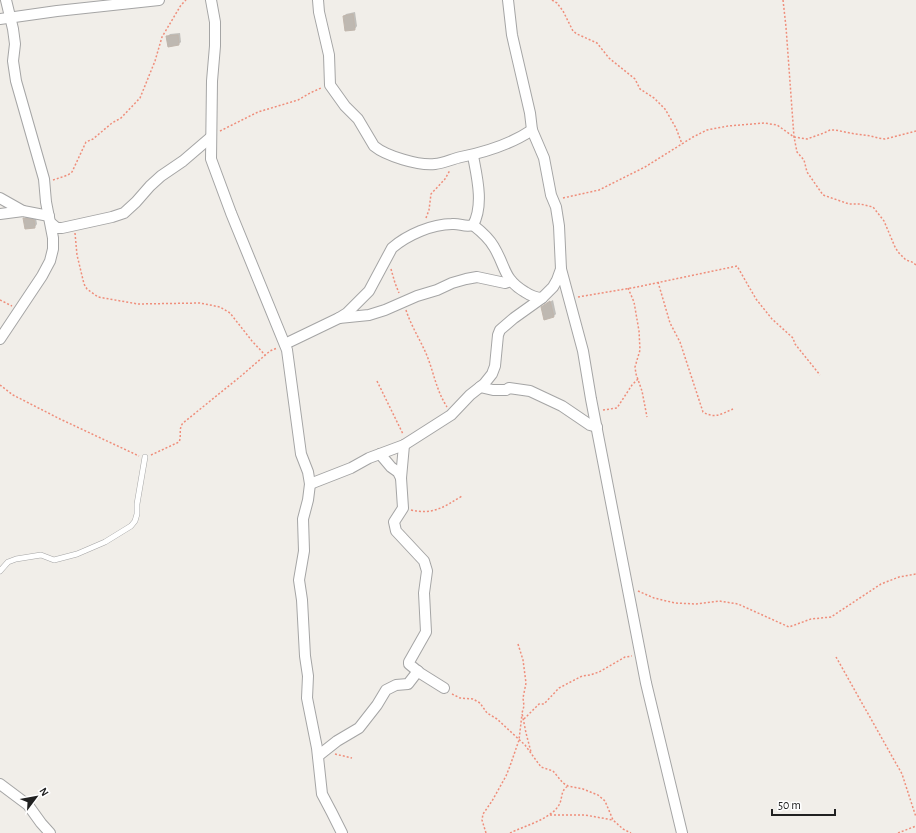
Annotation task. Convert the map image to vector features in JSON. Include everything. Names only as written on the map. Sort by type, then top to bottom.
[{"type":"street","points":[[0,4],[2,0]]},
{"type":"street","points":[[0,339],[42,276],[50,261],[53,249],[53,238],[44,184],[16,81],[13,61],[15,44],[5,18],[6,0]]},
{"type":"street","points":[[5,18],[159,0]]},
{"type":"street","points":[[211,0],[215,22],[215,46],[212,81],[211,159],[286,347],[301,454],[308,472],[310,484],[310,491],[303,519],[304,551],[299,580],[308,676],[307,698],[317,748],[322,794],[332,812],[339,832]]},
{"type":"street","points":[[318,0],[319,12],[329,55],[330,84],[345,106],[358,120],[374,146],[377,148],[389,155],[426,164],[435,164],[473,156],[519,139],[532,130]]},
{"type":"street","points":[[508,0],[512,35],[530,113],[532,130],[544,158],[549,186],[556,207],[559,226],[561,269],[583,351],[641,658],[659,741],[682,833]]},
{"type":"street","points":[[0,198],[23,211],[50,220],[57,228],[74,226],[112,217],[124,213],[161,176],[183,161],[211,136]]},
{"type":"street","points":[[286,347],[346,313],[369,291],[392,248],[397,243],[423,230],[444,224],[454,223],[467,227],[473,225],[478,216],[477,177],[473,156]]},
{"type":"street","points":[[0,214],[23,211]]},
{"type":"street","points":[[473,225],[487,237],[495,248],[511,282],[531,296],[542,298]]},
{"type":"street","points":[[310,484],[406,444],[451,415],[494,371],[500,330],[542,298],[553,287],[561,269]]},
{"type":"street","points":[[339,318],[369,315],[466,279],[477,277],[505,283],[511,282]]},
{"type":"street","points":[[480,387],[493,390],[506,390],[509,388],[530,391],[562,406],[590,425],[597,427]]},
{"type":"street","points":[[406,444],[401,478],[403,508],[394,522],[396,531],[424,561],[427,571],[424,593],[426,632],[409,664],[444,688]]},
{"type":"street","points":[[380,454],[391,467],[398,472],[401,478]]},
{"type":"street","points":[[318,755],[337,741],[359,728],[377,705],[386,690],[396,685],[408,684],[418,671]]},
{"type":"street","points":[[0,784],[28,805],[50,833]]},
{"type":"lane","points":[[0,571],[8,562],[16,559],[41,555],[54,560],[77,554],[105,542],[131,526],[135,521],[137,514],[137,504],[145,457]]},
{"type":"path","points":[[44,184],[72,172],[86,142],[93,139],[112,123],[121,118],[140,98],[156,61],[162,37],[181,4],[186,0]]},
{"type":"path","points":[[552,0],[557,3],[563,11],[573,31],[597,43],[609,58],[635,79],[640,89],[654,98],[665,109],[676,128],[682,145]]},
{"type":"path","points":[[783,0],[794,137],[797,152],[804,160],[809,175],[823,195],[849,204],[860,204],[873,207],[884,221],[898,252],[906,260],[912,262],[916,266]]},
{"type":"path","points":[[211,136],[258,112],[298,100],[330,84]]},
{"type":"path","points":[[553,201],[599,190],[645,167],[707,130],[734,125],[764,123],[777,125],[794,137],[807,139],[830,130],[885,139],[916,131]]},
{"type":"path","points":[[427,218],[431,194],[445,179],[450,169],[452,160]]},
{"type":"path","points":[[74,226],[77,255],[84,284],[87,289],[98,296],[138,304],[200,303],[220,307],[230,313],[265,355]]},
{"type":"path","points":[[568,298],[628,288],[737,266],[756,299],[772,319],[793,338],[795,344],[820,376]]},
{"type":"path","points":[[391,268],[408,318],[430,363],[434,381],[441,398],[451,415]]},
{"type":"path","points":[[658,282],[670,323],[680,342],[703,412],[710,416],[722,414],[733,409]]},
{"type":"path","points":[[628,288],[634,302],[640,350],[635,366],[647,417]]},
{"type":"path","points":[[0,300],[19,309]]},
{"type":"path","points":[[0,385],[13,395],[60,419],[135,455],[145,457],[179,442],[180,426],[183,422],[265,355],[274,349],[286,347]]},
{"type":"path","points":[[594,412],[617,408],[632,385],[638,379]]},
{"type":"path","points":[[377,381],[406,444]]},
{"type":"path","points":[[403,508],[430,512],[440,510],[462,496]]},
{"type":"path","points":[[628,589],[654,598],[676,603],[696,604],[719,601],[738,604],[789,627],[811,619],[831,617],[881,584],[899,577],[916,574]]},
{"type":"path","points":[[486,833],[482,820],[483,814],[506,776],[519,740],[526,683],[523,660],[518,644]]},
{"type":"path","points":[[524,719],[540,704],[544,704],[559,688],[582,676],[599,672],[625,657],[631,656],[641,658]]},
{"type":"path","points":[[836,657],[902,774],[916,817]]},
{"type":"path","points":[[444,688],[460,698],[473,699],[480,703],[487,713],[497,719],[519,740],[532,754],[541,767],[553,771],[563,783],[568,786],[583,789],[598,795],[605,801],[613,820],[623,829],[631,833]]},
{"type":"path","points":[[522,714],[532,754]]},
{"type":"path","points":[[318,755],[336,754],[352,758]]},
{"type":"path","points":[[510,833],[550,815],[559,805],[562,792],[564,788],[568,786]]},
{"type":"path","points":[[550,815],[585,815],[613,820]]},
{"type":"path","points":[[898,833],[916,826]]},
{"type":"building","points":[[353,14],[355,30],[345,31],[343,16]]},
{"type":"building","points":[[178,35],[179,45],[168,47],[166,36]]},
{"type":"building","points":[[23,218],[34,220],[35,228],[25,229]]},
{"type":"building","points":[[550,301],[554,317],[544,320],[541,307]]}]
